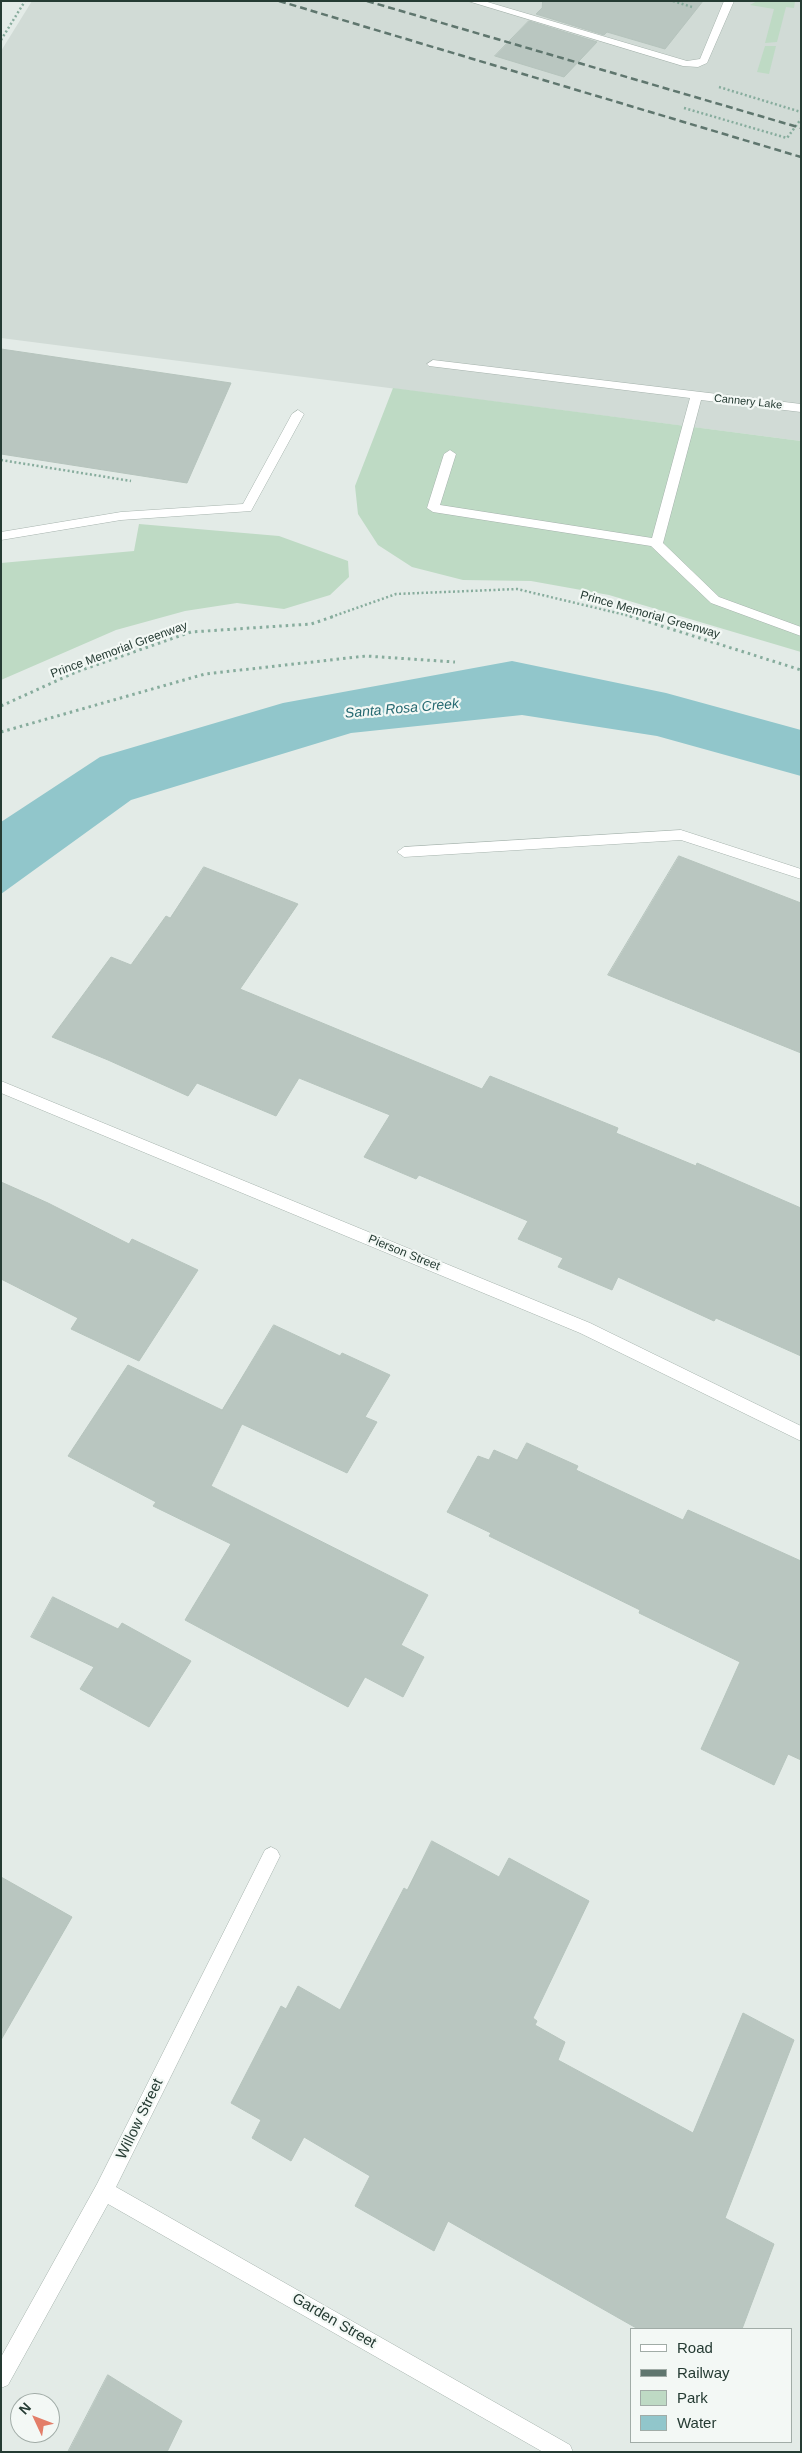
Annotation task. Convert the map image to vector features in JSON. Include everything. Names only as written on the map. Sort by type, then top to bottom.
[{"type":"street","points":[[472,1],[686,64],[704,61],[729,1]]},
{"type":"street","name":"Cannery Lake","points":[[433,364],[801,408]]},
{"type":"street","points":[[656,543],[696,396]]},
{"type":"street","points":[[1,536],[121,516],[247,508],[298,414]]},
{"type":"street","points":[[450,454],[433,508],[656,543],[715,600],[801,632]]},
{"type":"street","points":[[404,852],[682,835],[801,874]]},
{"type":"street","name":"Pierson Street","points":[[1,1087],[585,1328],[801,1434]]},
{"type":"street","name":"Willow Street","points":[[1,2378],[104,2191],[271,1856]]},
{"type":"street","name":"Garden Street","points":[[104,2191],[563,2452]]},
{"type":"path","points":[[1,40],[25,1]]},
{"type":"path","points":[[684,108],[787,138],[801,120]]},
{"type":"path","points":[[1,460],[133,481]]},
{"type":"path","name":"Prince Memorial Greenway","points":[[1,706],[76,672],[191,632],[311,624],[396,594],[517,589],[615,611],[801,670]]},
{"type":"path","points":[[1,732],[205,674],[366,656],[455,662]]},
{"type":"shaded area","points":[[32,1],[801,1],[801,441],[1,338],[1,51]]},
{"type":"green space","points":[[757,1],[795,1],[794,8],[786,7],[777,42],[765,43],[774,9],[750,5]]},
{"type":"green space","points":[[765,46],[776,46],[769,74],[757,72]]},
{"type":"green space","points":[[393,388],[801,441],[801,652],[609,595],[531,581],[463,580],[412,567],[378,545],[358,514],[355,486]]},
{"type":"green space","points":[[139,524],[279,536],[348,561],[349,577],[330,595],[284,609],[237,603],[185,611],[116,630],[1,680],[1,563],[134,551]]},
{"type":"water","name":"Santa Rosa Creek","points":[[512,661],[666,693],[801,730],[801,776],[657,736],[522,715],[351,733],[131,800],[1,894],[1,822],[100,757],[283,703]]},
{"type":"building","points":[[543,1],[703,1],[665,49],[607,32],[604,35],[536,14],[542,8]]},
{"type":"building","points":[[529,21],[597,42],[564,77],[495,56]]},
{"type":"building","points":[[1,349],[231,383],[187,483],[1,454]]},
{"type":"building","points":[[679,856],[801,903],[801,1053],[608,975]]},
{"type":"building","points":[[204,867],[298,904],[240,989],[482,1089],[490,1076],[618,1128],[616,1133],[696,1166],[697,1163],[801,1208],[801,1356],[716,1318],[714,1321],[618,1277],[612,1290],[558,1267],[563,1258],[518,1239],[528,1221],[419,1175],[416,1179],[364,1157],[390,1115],[299,1078],[276,1116],[197,1083],[188,1096],[52,1037],[111,957],[131,965],[166,916],[170,918]]},
{"type":"building","points":[[1,1182],[48,1203],[129,1244],[132,1239],[198,1270],[139,1361],[71,1329],[78,1318],[1,1279]]},
{"type":"building","points":[[274,1325],[340,1356],[342,1353],[390,1375],[365,1417],[377,1422],[347,1473],[242,1424],[211,1486],[428,1595],[401,1645],[424,1657],[403,1697],[365,1677],[348,1707],[185,1620],[231,1544],[153,1506],[156,1502],[68,1456],[128,1365],[222,1410]]},
{"type":"building","points":[[527,1443],[578,1466],[576,1470],[683,1520],[688,1510],[801,1561],[801,1760],[788,1754],[774,1785],[701,1749],[740,1662],[639,1613],[640,1610],[489,1536],[491,1533],[447,1512],[478,1456],[489,1460],[494,1450],[517,1460]]},
{"type":"building","points":[[53,1597],[118,1629],[122,1623],[191,1661],[149,1727],[80,1689],[94,1667],[31,1637]]},
{"type":"building","points":[[432,1841],[499,1877],[509,1858],[589,1901],[533,2018],[537,2021],[535,2025],[565,2042],[558,2060],[693,2133],[743,2013],[794,2040],[725,2218],[774,2244],[742,2328],[636,2328],[448,2221],[434,2251],[355,2206],[370,2176],[304,2137],[291,2161],[252,2138],[261,2120],[231,2103],[281,2006],[286,2009],[298,1986],[340,2010],[404,1888],[407,1890]]},
{"type":"building","points":[[1,1877],[72,1917],[1,2040]]},
{"type":"building","points":[[108,2375],[182,2421],[167,2452],[68,2452]]},
{"type":"railway","points":[[279,1],[801,157]]},
{"type":"railway","points":[[367,1],[801,128]]}]
